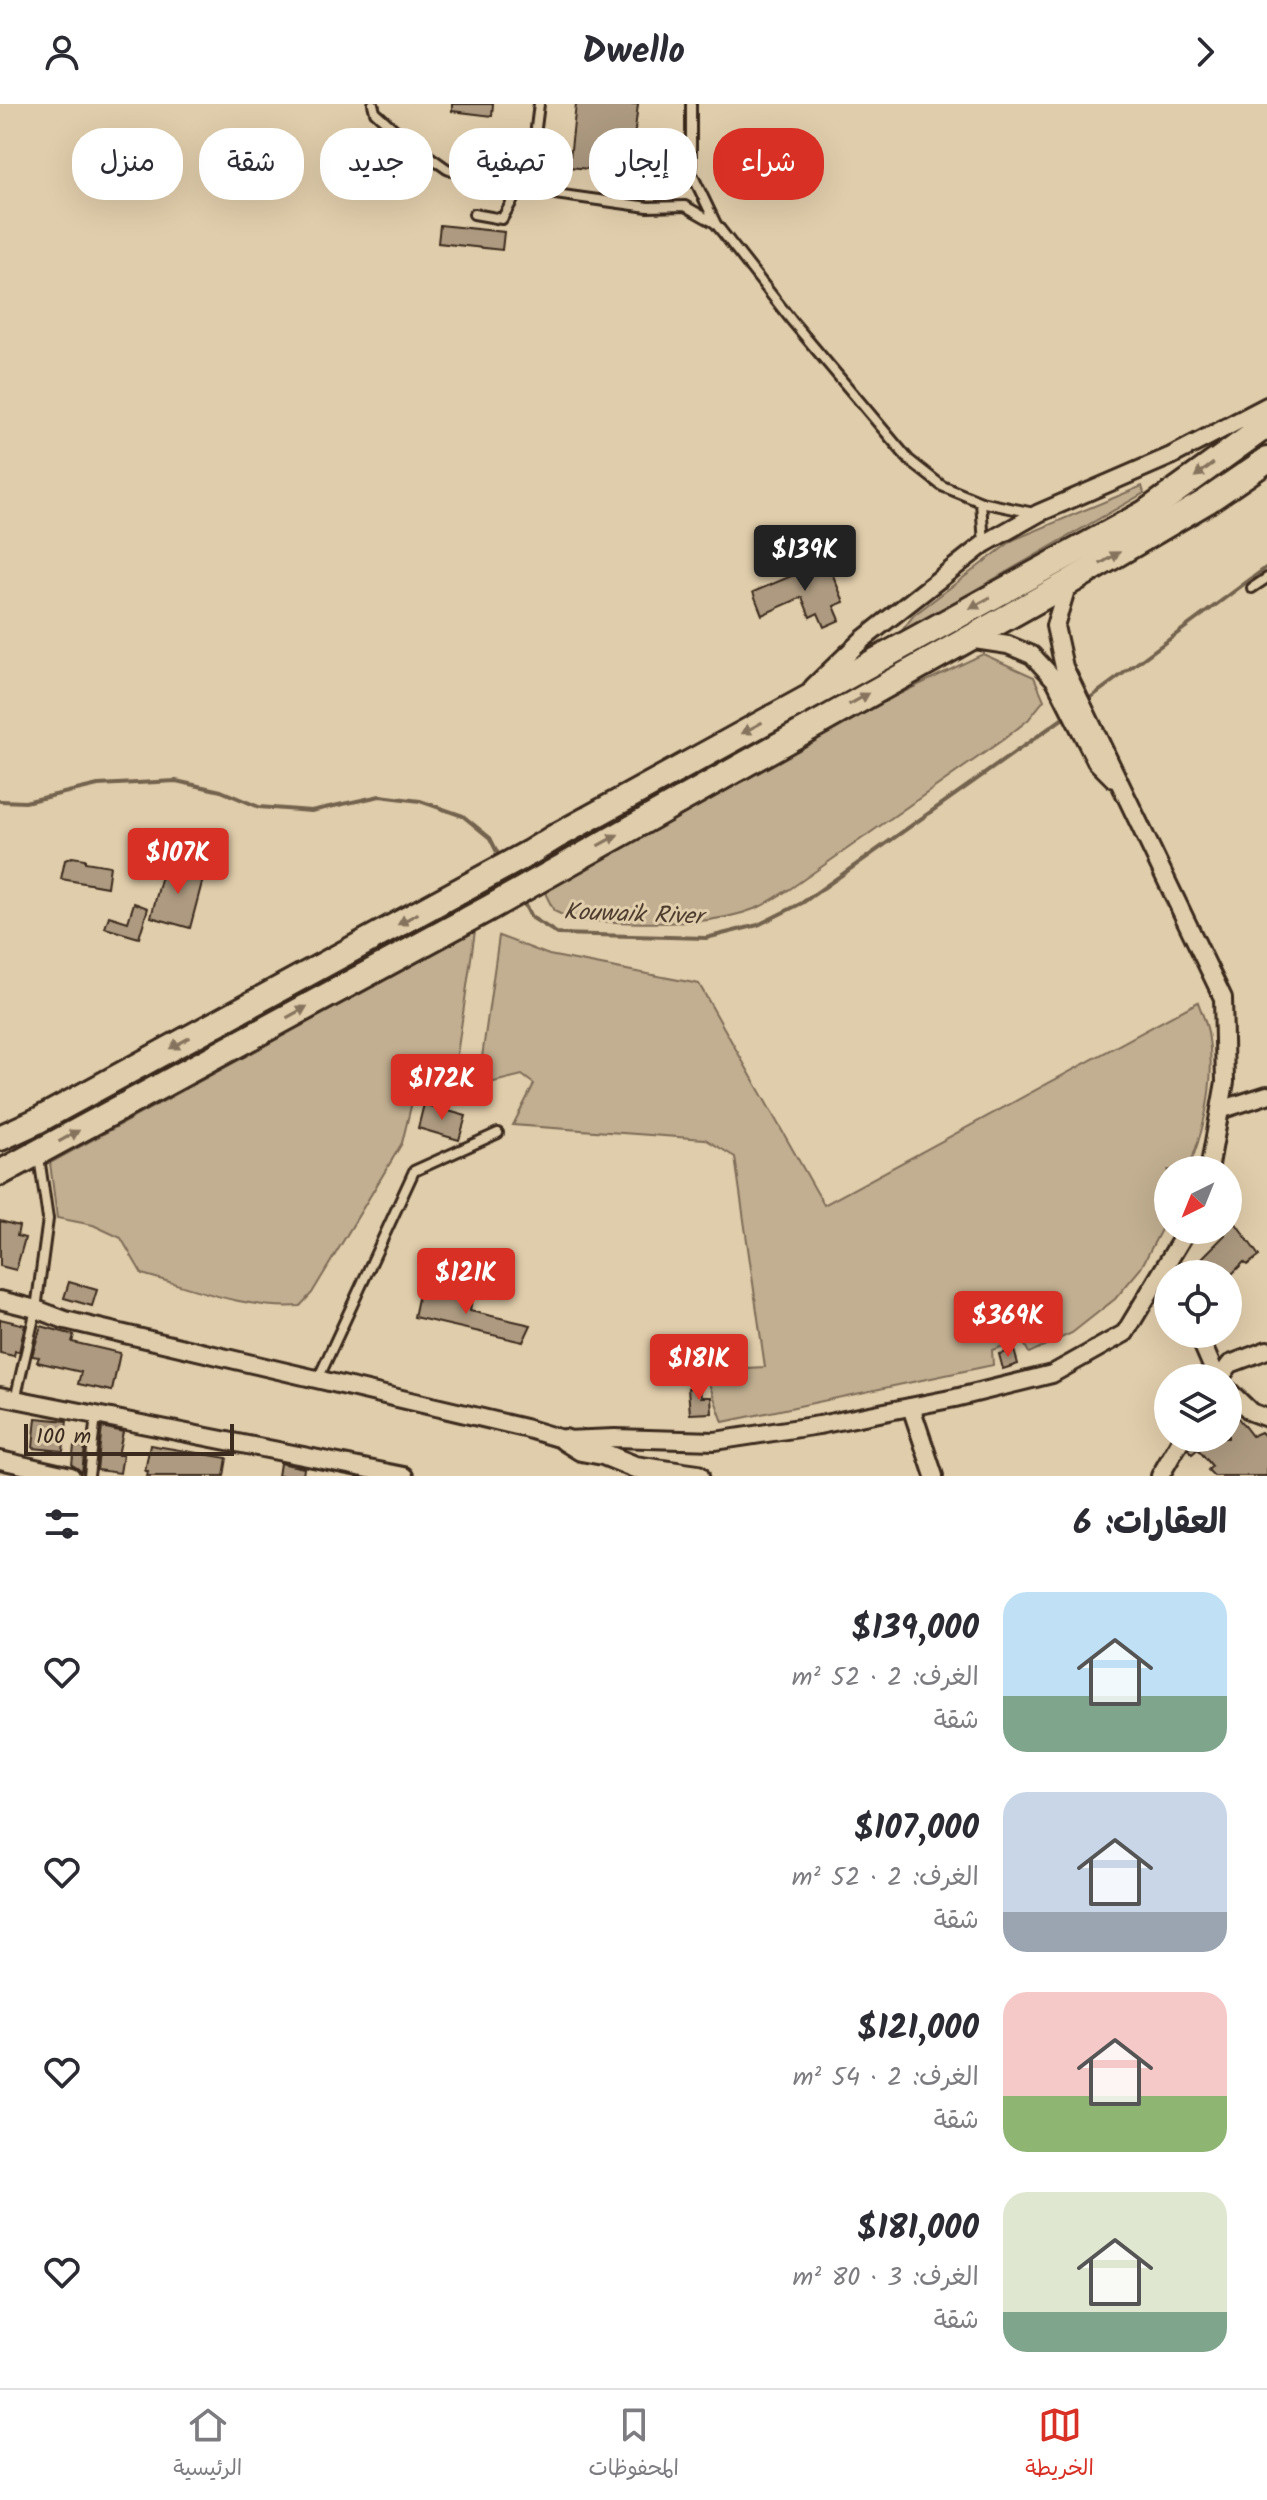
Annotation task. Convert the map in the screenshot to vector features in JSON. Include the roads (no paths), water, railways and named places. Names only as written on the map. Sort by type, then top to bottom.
[{"type":"main road","points":[[0,1138],[37,1121],[477,882],[1145,513],[1267,425]]},
{"type":"main road","points":[[0,1173],[489,908],[1068,583],[1207,501],[1267,460]]},
{"type":"street","points":[[795,704],[862,640],[984,544],[1039,513],[1171,456],[1267,406]]},
{"type":"street","points":[[1068,583],[1055,626],[1060,673],[1102,758],[1121,785],[1223,998],[1225,1082],[1212,1156]]},
{"type":"street","points":[[966,638],[1008,645],[1032,655],[1060,673]]},
{"type":"street","points":[[1220,1110],[1267,1095]]},
{"type":"street","points":[[565,1440],[715,1441],[911,1407],[1052,1374],[1125,1333],[1154,1291]]},
{"type":"street","points":[[0,1300],[65,1320],[525,1428],[635,1467],[698,1476]]},
{"type":"street","points":[[1230,1364],[1267,1350]]},
{"type":"street","points":[[8,1398],[404,1476]]},
{"type":"street","points":[[1242,1401],[1259,1415],[1267,1428]]},
{"type":"street","points":[[911,1407],[933,1472]]},
{"type":"street","points":[[1160,1476],[1174,1452]]},
{"type":"street","points":[[0,1460],[71,1476]]},
{"type":"lane","points":[[373,104],[375,112],[406,140],[449,170]]},
{"type":"lane","points":[[535,128],[539,104]]},
{"type":"lane","points":[[691,104],[691,172],[716,224],[792,321],[909,460],[942,486],[981,502],[1039,513]]},
{"type":"lane","points":[[573,197],[648,207],[685,206],[716,224]]},
{"type":"lane","points":[[474,214],[502,219],[516,200]]},
{"type":"lane","points":[[981,502],[984,544]]},
{"type":"lane","points":[[1252,588],[1267,578]]},
{"type":"lane","points":[[317,1380],[414,1171],[498,1133]]},
{"type":"lane","points":[[8,1398],[36,1309],[48,1219],[38,1153]]},
{"type":"lane","points":[[89,1476],[96,1416]]},
{"type":"waterway","name":"Kouwaik River","points":[[1086,701],[1267,567]]},
{"type":"waterway","name":"Kouwaik River","points":[[521,898],[531,917],[558,934],[706,938],[758,925],[802,903],[1069,714]]},
{"type":"waterway","name":"Kouwaik River","points":[[0,801],[25,802],[98,785],[176,781],[221,791],[259,807],[311,811],[380,796],[420,801],[463,816],[490,838],[500,858]]}]
